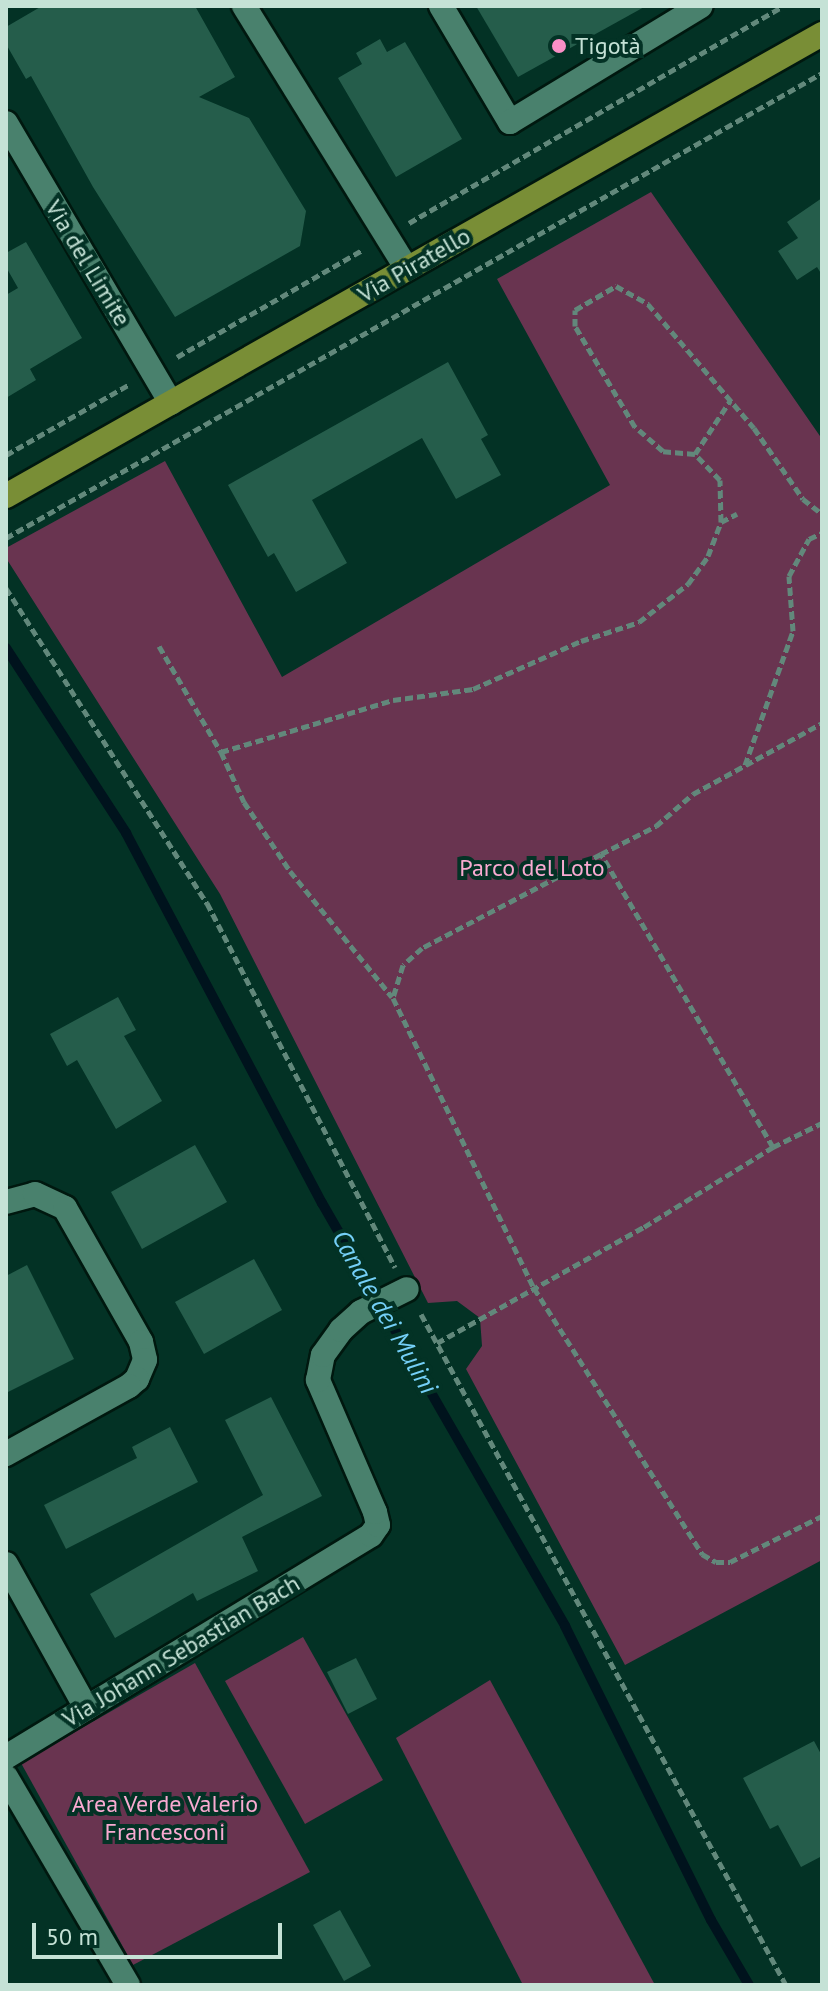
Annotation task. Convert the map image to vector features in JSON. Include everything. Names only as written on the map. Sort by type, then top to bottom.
[{"type":"main road","name":"Via Piratello","points":[[6,496],[822,34]]},
{"type":"street","points":[[244,6],[407,269]]},
{"type":"street","points":[[441,6],[510,122],[701,6]]},
{"type":"street","name":"Via del Limite","points":[[6,123],[171,403]]},
{"type":"street","points":[[6,1202],[35,1194],[65,1208],[141,1342],[145,1360],[143,1369],[129,1386],[6,1454]]},
{"type":"street","name":"Via Johann Sebastian Bach","points":[[6,1757],[371,1535],[378,1525],[375,1512],[318,1380],[323,1355],[361,1312],[398,1294]]},
{"type":"street","points":[[6,1564],[86,1708]]},
{"type":"street","points":[[6,1777],[128,1985]]},
{"type":"path","points":[[6,538],[822,73]]},
{"type":"path","points":[[221,752],[393,700],[473,689],[581,641],[639,622],[688,584],[708,556],[721,522],[720,480],[695,454],[663,451],[635,427],[575,326],[575,310],[616,286],[648,304],[730,401],[803,499],[822,514]]},
{"type":"path","points":[[695,454],[730,401]]},
{"type":"path","points":[[721,522],[737,514]]},
{"type":"path","points":[[744,766],[793,631],[789,576],[809,539],[822,533]]},
{"type":"path","points":[[159,646],[221,752],[244,802],[290,871],[393,998],[534,1288],[702,1554],[716,1562],[730,1562],[822,1516]]},
{"type":"path","points":[[393,998],[403,965],[422,948],[656,826],[693,794],[822,723]]},
{"type":"path","points":[[601,854],[773,1147]]},
{"type":"path","points":[[437,1343],[644,1227],[773,1147],[822,1123]]},
{"type":"green space","name":"Parco del Loto","points":[[651,192],[822,439],[822,1560],[625,1665],[466,1369],[482,1346],[480,1318],[457,1301],[428,1303],[220,894],[6,558],[6,548],[165,461],[282,677],[610,485],[497,279]]},
{"type":"green space","points":[[303,1637],[383,1780],[305,1824],[225,1681]]},
{"type":"green space","name":"Area Verde Valerio Francesconi","points":[[195,1663],[310,1872],[133,1965],[21,1763]]},
{"type":"green space","points":[[490,1680],[655,1985],[523,1985],[396,1738]]},
{"type":"building","points":[[42,6],[195,6],[235,77],[199,97],[249,118],[306,211],[300,246],[175,317],[93,187],[31,76],[26,79],[6,44],[6,27]]},
{"type":"building","points":[[476,6],[646,6],[518,77]]},
{"type":"building","points":[[380,39],[387,52],[405,42],[462,139],[396,177],[338,78],[362,64],[356,53]]},
{"type":"building","points":[[822,198],[822,275],[817,267],[797,280],[778,251],[798,238],[787,222]]},
{"type":"building","points":[[26,242],[82,338],[30,369],[36,380],[6,398],[6,295],[18,288],[6,267],[6,253]]},
{"type":"building","points":[[448,362],[488,435],[481,439],[501,475],[456,499],[422,438],[312,500],[347,563],[296,592],[274,553],[268,557],[228,485]]},
{"type":"building","points":[[118,997],[136,1030],[124,1036],[162,1101],[116,1129],[77,1060],[67,1066],[50,1034]]},
{"type":"building","points":[[195,1145],[227,1202],[142,1249],[111,1192]]},
{"type":"building","points":[[254,1259],[282,1310],[204,1354],[175,1302]]},
{"type":"building","points":[[27,1265],[74,1359],[6,1393],[6,1276]]},
{"type":"building","points":[[271,1397],[322,1496],[242,1537],[258,1571],[197,1601],[193,1593],[115,1638],[90,1594],[263,1495],[225,1420]]},
{"type":"building","points":[[170,1427],[198,1482],[66,1549],[44,1505],[137,1458],[132,1447]]},
{"type":"building","points":[[356,1658],[377,1699],[348,1714],[327,1672]]},
{"type":"building","points":[[814,1741],[822,1756],[822,1856],[801,1867],[778,1825],[770,1829],[743,1778]]},
{"type":"building","points":[[340,1910],[371,1966],[344,1981],[313,1925]]},
{"type":"waterway","name":"Canale dei Mulini","points":[[6,648],[126,833],[322,1203],[565,1626],[711,1920],[749,1985]]},
{"type":"place","name":"Tigotà","points":[[559,46]]}]
